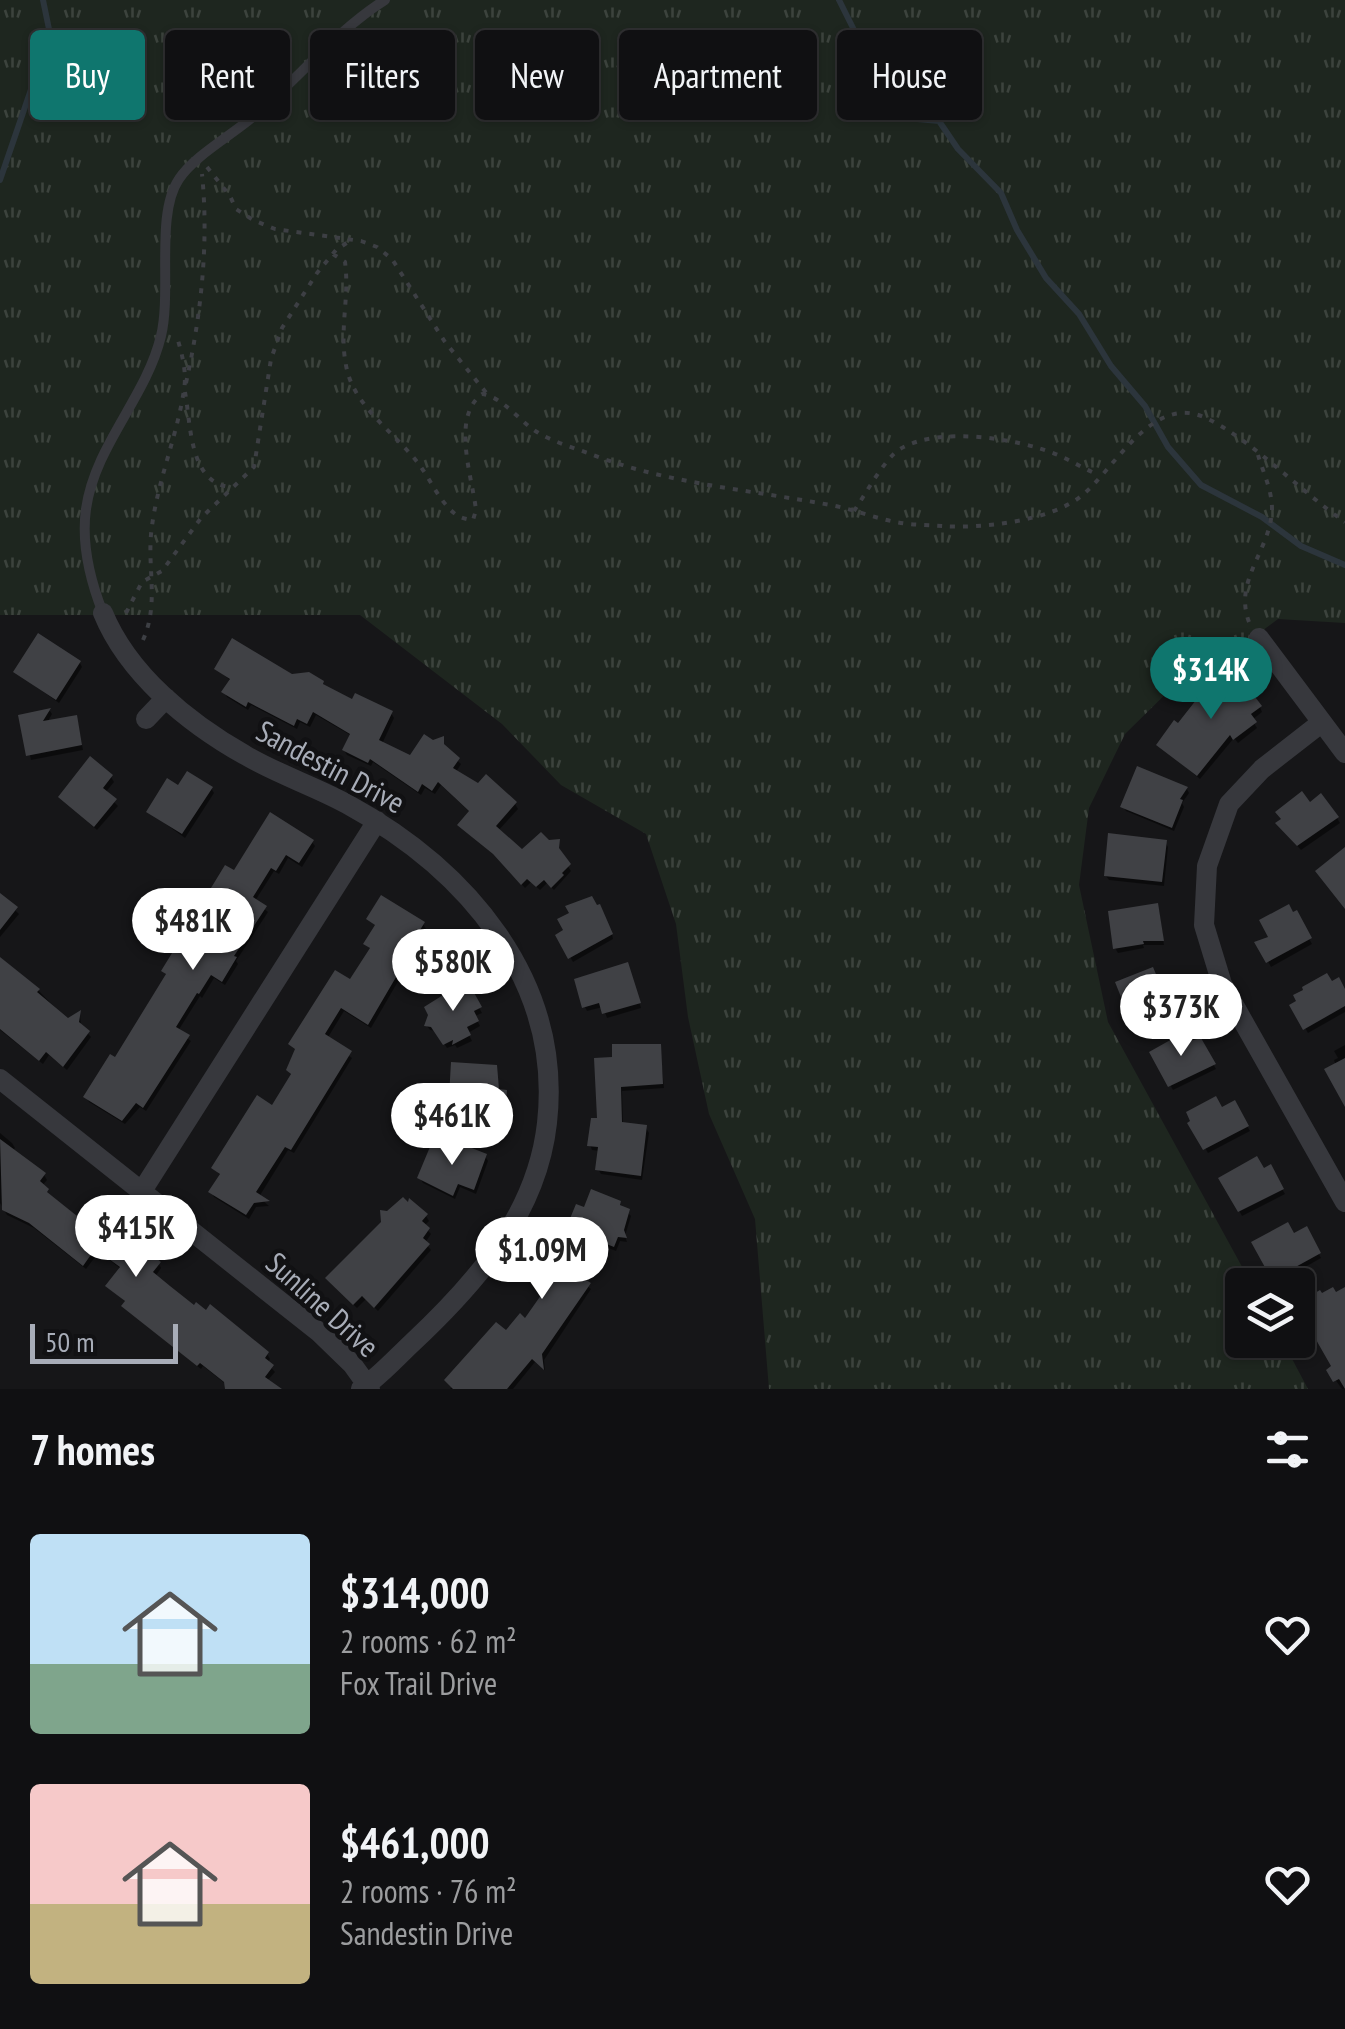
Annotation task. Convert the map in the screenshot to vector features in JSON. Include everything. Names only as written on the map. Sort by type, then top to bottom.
[{"type":"street","name":"Sandestin Drive","points":[[103,613],[111,633],[131,660],[166,698],[204,730],[246,756],[377,821],[407,841],[457,885],[496,929],[516,960],[542,1026],[550,1100],[537,1174],[506,1237],[438,1319],[366,1388]]},
{"type":"street","points":[[1260,638],[1345,753]]},
{"type":"street","points":[[146,719],[166,698]]},
{"type":"street","points":[[1321,723],[1262,769],[1229,804],[1207,866],[1204,925],[1222,984],[1345,1202]]},
{"type":"street","points":[[142,1191],[377,821]]},
{"type":"street","name":"Sunline Drive","points":[[0,1079],[320,1333],[352,1364],[366,1388]]},
{"type":"lane","points":[[103,613],[87,561],[86,509],[94,474],[152,368],[166,304],[166,212],[171,192],[181,175],[384,0]]},
{"type":"path","points":[[201,159],[236,209],[253,220],[289,232],[377,247],[392,259],[445,342],[485,395],[538,433],[598,457],[738,491],[854,510],[896,522],[948,526],[1036,519],[1080,497],[1136,437],[1172,414],[1187,412],[1205,417],[1345,522]]},
{"type":"path","points":[[131,660],[150,625],[154,593],[148,553],[152,523],[200,312],[205,202],[201,159]]},
{"type":"path","points":[[111,633],[142,582],[162,571],[201,518],[254,467],[271,359],[282,328],[317,273],[350,240]]},
{"type":"path","points":[[332,254],[345,262],[342,330],[348,373],[356,391],[420,465],[447,507],[462,519],[473,520],[476,510],[466,417],[472,402],[485,395]]},
{"type":"path","points":[[166,304],[184,359],[185,388],[202,470],[212,482],[234,487]]},
{"type":"path","points":[[854,510],[897,450],[919,441],[958,437],[1007,440],[1062,456],[1099,474]]},
{"type":"path","points":[[1258,455],[1272,506],[1270,523],[1246,581],[1243,601],[1247,619],[1260,638]]},
{"type":"green space","points":[[0,0],[1345,0],[1345,623],[1278,619],[1243,645],[1187,673],[1125,734],[1089,808],[1079,885],[1108,1022],[1243,1268],[1225,1268],[1225,1358],[1292,1358],[1308,1389],[769,1389],[755,1219],[709,1114],[688,1017],[676,924],[646,834],[561,785],[502,724],[360,615],[0,615]]},
{"type":"building","points":[[38,633],[81,661],[56,700],[13,672]]},
{"type":"building","points":[[232,638],[292,674],[309,672],[352,699],[355,693],[393,711],[379,740],[410,755],[424,734],[433,740],[444,736],[444,744],[460,758],[453,768],[478,783],[486,774],[517,802],[496,826],[522,849],[541,832],[549,840],[560,839],[559,848],[571,864],[564,875],[551,888],[544,880],[536,887],[527,879],[521,885],[493,854],[457,825],[469,811],[438,782],[432,791],[422,784],[418,792],[370,759],[368,763],[342,750],[350,734],[313,712],[307,724],[297,719],[294,726],[248,702],[246,707],[221,692],[230,679],[214,669]]},
{"type":"building","points":[[1232,667],[1262,706],[1251,714],[1257,722],[1233,740],[1230,735],[1197,776],[1156,745],[1174,720],[1178,723],[1198,693]]},
{"type":"building","points":[[51,708],[43,721],[77,715],[82,745],[26,756],[18,715]]},
{"type":"building","points":[[90,756],[113,775],[103,788],[117,799],[94,827],[58,797]]},
{"type":"building","points":[[1137,766],[1188,787],[1180,799],[1183,800],[1172,828],[1120,807]]},
{"type":"building","points":[[187,771],[213,787],[182,834],[146,812],[167,778],[178,785]]},
{"type":"building","points":[[1302,791],[1310,802],[1321,793],[1339,817],[1297,846],[1275,823],[1281,819],[1275,812]]},
{"type":"building","points":[[270,812],[314,840],[299,863],[286,855],[276,871],[271,868],[253,897],[267,906],[234,956],[237,957],[222,982],[211,975],[197,993],[176,1027],[190,1035],[143,1108],[136,1103],[122,1121],[83,1097],[110,1054],[115,1057],[166,974],[161,971],[188,927],[214,944],[231,917],[203,901],[225,865],[234,870]]},
{"type":"building","points":[[1108,833],[1167,840],[1162,882],[1104,876]]},
{"type":"building","points":[[1345,847],[1345,909],[1315,871]]},
{"type":"building","points":[[0,893],[18,907],[0,930]]},
{"type":"building","points":[[381,895],[425,922],[412,943],[426,952],[409,955],[368,1025],[341,1008],[325,1034],[352,1051],[291,1150],[285,1147],[256,1192],[270,1201],[254,1203],[246,1215],[208,1192],[220,1174],[211,1168],[257,1095],[272,1105],[291,1074],[286,1070],[295,1049],[288,1044],[335,970],[350,979],[370,948],[363,944],[375,925],[366,919]]},
{"type":"building","points":[[592,896],[600,904],[613,934],[568,959],[555,935],[563,930],[557,919],[569,913],[565,906]]},
{"type":"building","points":[[1158,903],[1164,941],[1143,941],[1144,944],[1113,949],[1108,911]]},
{"type":"building","points":[[1289,904],[1293,912],[1297,910],[1312,938],[1266,963],[1254,942],[1268,937],[1259,920]]},
{"type":"building","points":[[0,957],[68,1018],[81,1010],[79,1022],[90,1031],[63,1067],[46,1052],[39,1061],[0,1029]]},
{"type":"building","points":[[628,962],[641,1003],[602,1014],[599,1003],[582,1008],[574,979]]},
{"type":"building","points":[[1153,967],[1158,979],[1172,974],[1182,1001],[1131,1022],[1115,982]]},
{"type":"building","points":[[1327,973],[1332,981],[1339,977],[1345,989],[1345,1006],[1303,1030],[1289,1005],[1296,1001],[1293,995]]},
{"type":"building","points":[[467,980],[482,1007],[474,1011],[479,1021],[467,1027],[471,1035],[452,1045],[453,1040],[443,1045],[431,1027],[424,1026],[428,1015],[424,1007]]},
{"type":"building","points":[[1181,1034],[1186,1042],[1201,1038],[1216,1064],[1168,1087],[1149,1052]]},
{"type":"building","points":[[612,1044],[661,1044],[663,1084],[621,1087],[622,1122],[647,1125],[641,1176],[595,1170],[598,1147],[587,1146],[591,1118],[597,1118],[594,1058],[612,1057]]},
{"type":"building","points":[[1345,1058],[1345,1107],[1324,1069]]},
{"type":"building","points":[[451,1062],[497,1065],[499,1089],[507,1090],[505,1117],[448,1114]]},
{"type":"building","points":[[1216,1096],[1222,1107],[1235,1100],[1249,1126],[1203,1150],[1187,1123],[1190,1121],[1186,1112]]},
{"type":"building","points":[[0,1139],[46,1173],[40,1181],[49,1189],[47,1192],[82,1220],[92,1207],[161,1262],[153,1272],[170,1286],[194,1305],[196,1302],[206,1310],[210,1304],[269,1352],[265,1358],[274,1365],[265,1377],[282,1389],[225,1389],[224,1382],[200,1363],[197,1366],[121,1306],[125,1301],[105,1286],[120,1267],[95,1249],[83,1266],[29,1223],[2,1210]]},
{"type":"building","points":[[432,1142],[461,1153],[464,1145],[487,1154],[474,1190],[458,1184],[453,1196],[417,1178]]},
{"type":"building","points":[[1257,1156],[1264,1168],[1271,1164],[1284,1189],[1238,1212],[1218,1178]]},
{"type":"building","points":[[591,1189],[621,1201],[620,1205],[630,1209],[624,1230],[627,1238],[618,1237],[614,1247],[586,1236],[573,1272],[591,1283],[542,1354],[544,1370],[532,1359],[507,1389],[453,1389],[444,1380],[496,1322],[506,1330],[520,1313],[525,1318],[546,1288],[533,1278],[562,1238],[576,1204],[584,1207]]},
{"type":"building","points":[[403,1197],[428,1214],[422,1221],[430,1228],[423,1238],[430,1244],[374,1308],[362,1296],[353,1305],[325,1278],[381,1222],[380,1210],[387,1211]]},
{"type":"building","points":[[1288,1222],[1294,1233],[1307,1226],[1321,1253],[1294,1268],[1265,1268],[1251,1242]]},
{"type":"building","points":[[1333,1287],[1336,1292],[1345,1287],[1345,1389],[1339,1379],[1333,1382],[1326,1370],[1331,1366],[1315,1338],[1315,1293]]},
{"type":"waterway","points":[[0,180],[50,34],[43,0]]},
{"type":"waterway","points":[[839,0],[859,40],[888,69],[917,119],[939,121],[958,149],[1001,193],[1017,230],[1046,278],[1079,314],[1111,366],[1145,406],[1168,447],[1201,485],[1262,517],[1301,546],[1345,565]]}]
